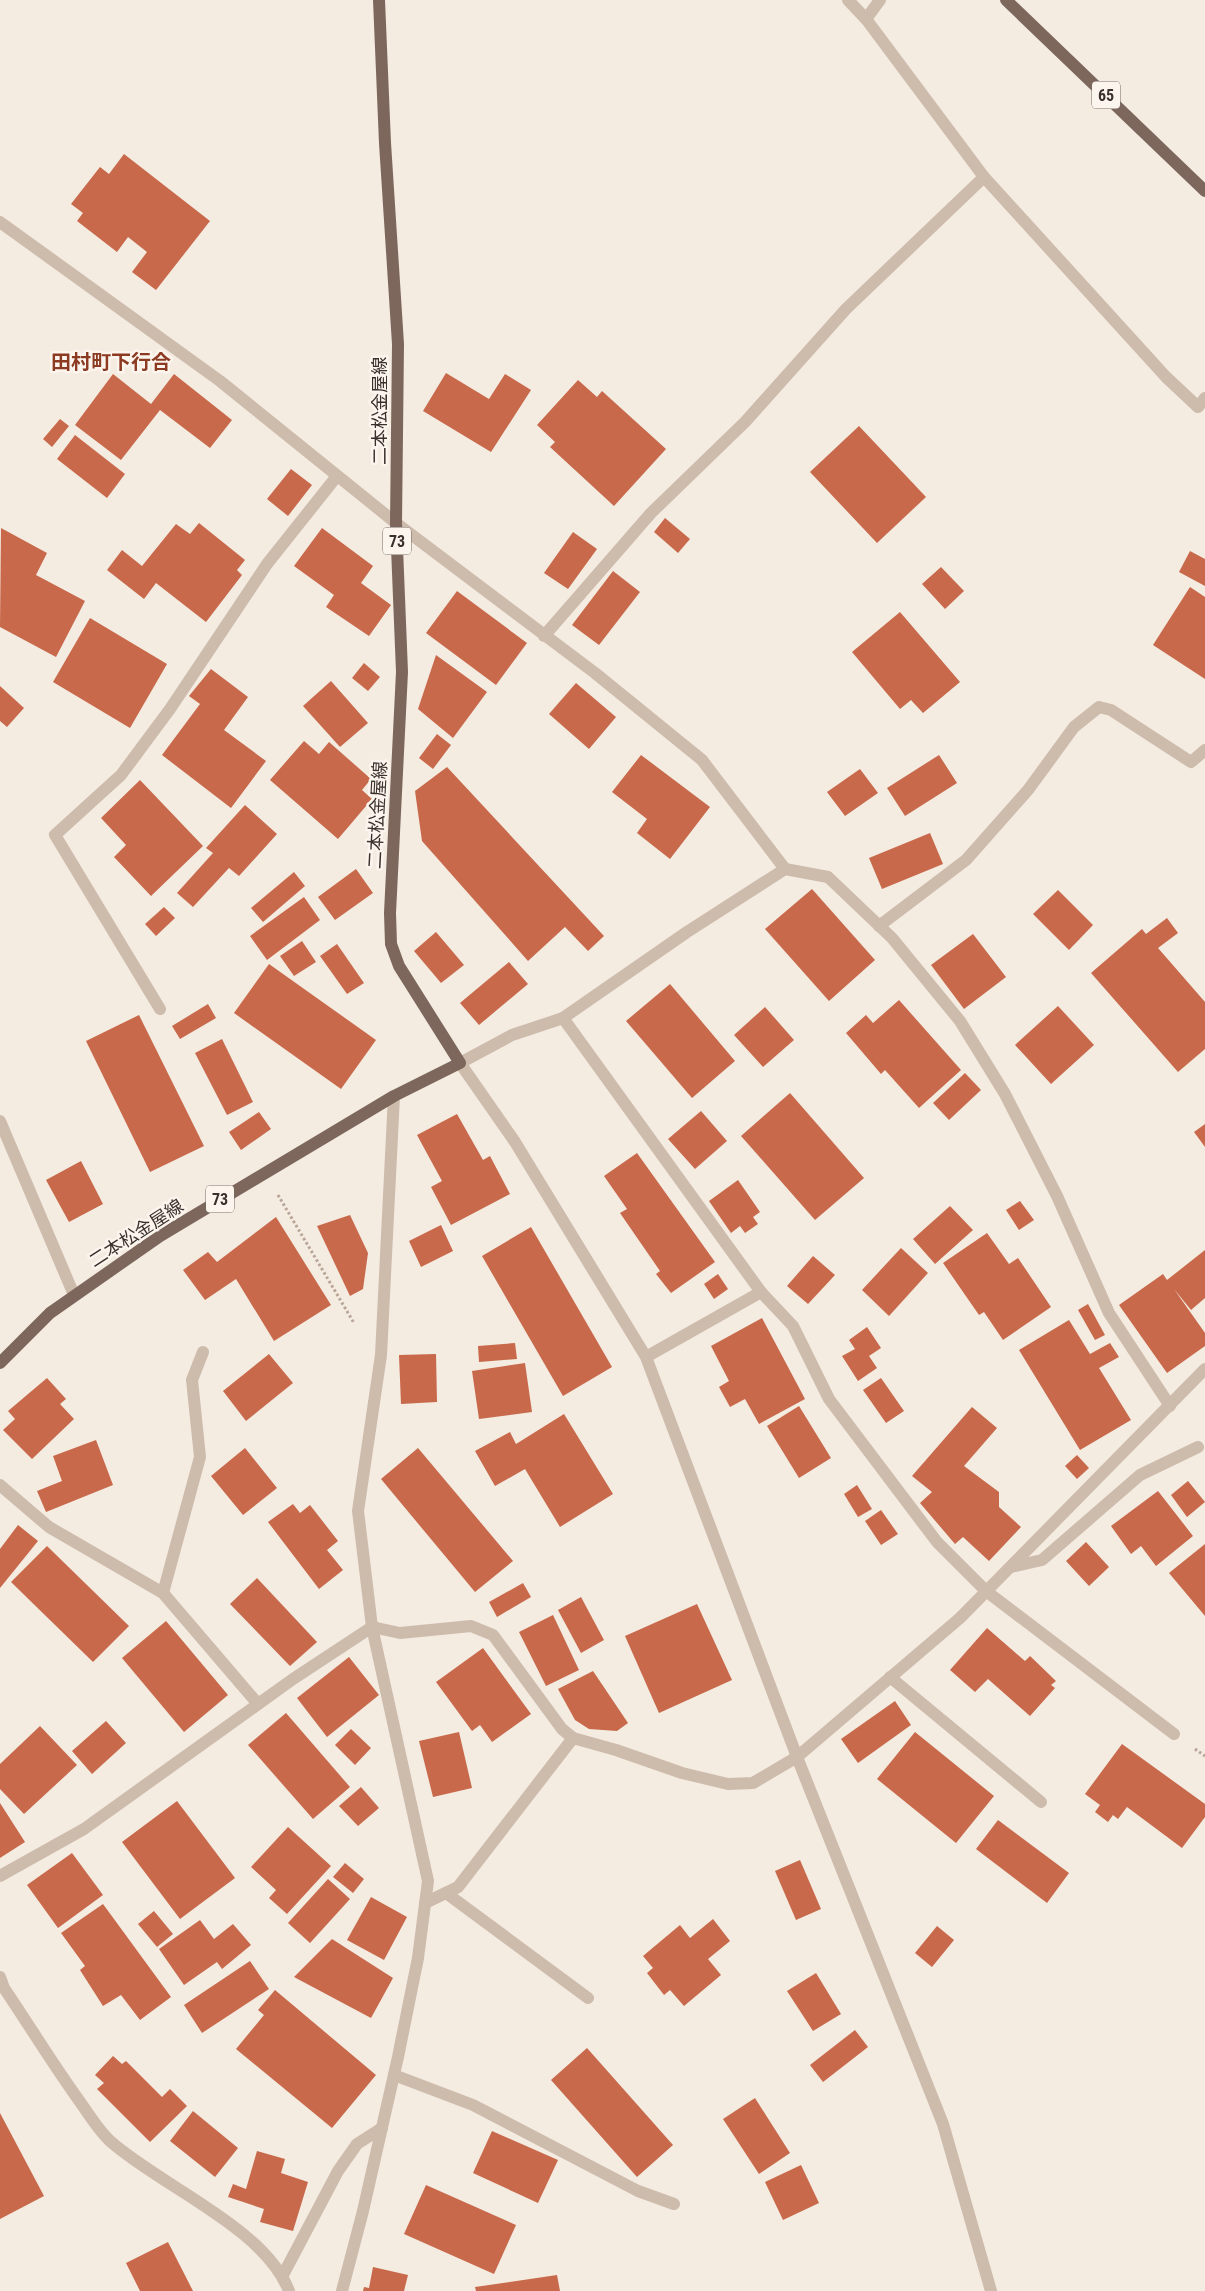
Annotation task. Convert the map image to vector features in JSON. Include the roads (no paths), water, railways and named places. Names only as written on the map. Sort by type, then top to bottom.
[{"type":"main road","name":"二本松金屋線","points":[[0,1362],[50,1313],[160,1236],[394,1096],[460,1063],[399,966],[391,944],[390,913],[402,672],[396,524],[398,344],[385,142],[380,0]]},
{"type":"main road","name":"65","points":[[1006,0],[1205,191]]},
{"type":"street","points":[[848,0],[866,19],[984,177],[1166,377],[1198,407],[1205,398]]},
{"type":"street","points":[[866,19],[880,0]]},
{"type":"street","points":[[544,636],[651,514],[745,422],[846,309],[984,177]]},
{"type":"street","points":[[0,222],[220,382],[396,524],[595,673],[702,760],[785,869],[828,877],[892,938],[960,1021],[1005,1094],[1057,1196],[1109,1314],[1170,1406]]},
{"type":"street","points":[[160,1009],[55,835],[121,776],[170,708],[267,564],[337,476]]},
{"type":"street","points":[[880,926],[966,860],[1028,790],[1074,727],[1099,707],[1111,710],[1191,762],[1205,750]]},
{"type":"street","points":[[785,869],[687,932],[563,1018],[512,1035],[460,1063],[515,1142],[646,1358],[797,1757],[943,2124],[991,2291]]},
{"type":"street","points":[[563,1018],[761,1292],[793,1326],[829,1398],[937,1542],[986,1591],[1174,1734]]},
{"type":"street","points":[[342,2291],[394,2075],[418,1958],[428,1881],[372,1627],[358,1510],[381,1355],[394,1096]]},
{"type":"street","points":[[0,1121],[74,1295]]},
{"type":"street","points":[[646,1358],[761,1292]]},
{"type":"street","points":[[164,1593],[200,1456],[192,1380],[203,1352]]},
{"type":"street","points":[[0,1876],[84,1829],[258,1704],[372,1627],[400,1632],[471,1626],[492,1635],[562,1729],[573,1738],[616,1750],[682,1773],[728,1784],[753,1782],[797,1757],[960,1618],[1205,1369]]},
{"type":"street","points":[[1011,1567],[1042,1560],[1140,1475],[1198,1447]]},
{"type":"street","points":[[0,1485],[50,1527],[164,1593],[258,1704]]},
{"type":"street","points":[[890,1677],[1041,1802]]},
{"type":"street","points":[[425,1903],[458,1887],[573,1738]]},
{"type":"street","points":[[446,1893],[588,1998]]},
{"type":"street","points":[[0,1977],[4,1988],[56,2068],[109,2141],[161,2179],[216,2213],[261,2249],[283,2274],[289,2291]]},
{"type":"street","points":[[394,2075],[473,2105],[638,2191],[674,2204]]},
{"type":"street","points":[[283,2274],[343,2164],[357,2144],[382,2128]]},
{"type":"district","name":"田村町下行合","points":[[111,362]]}]
